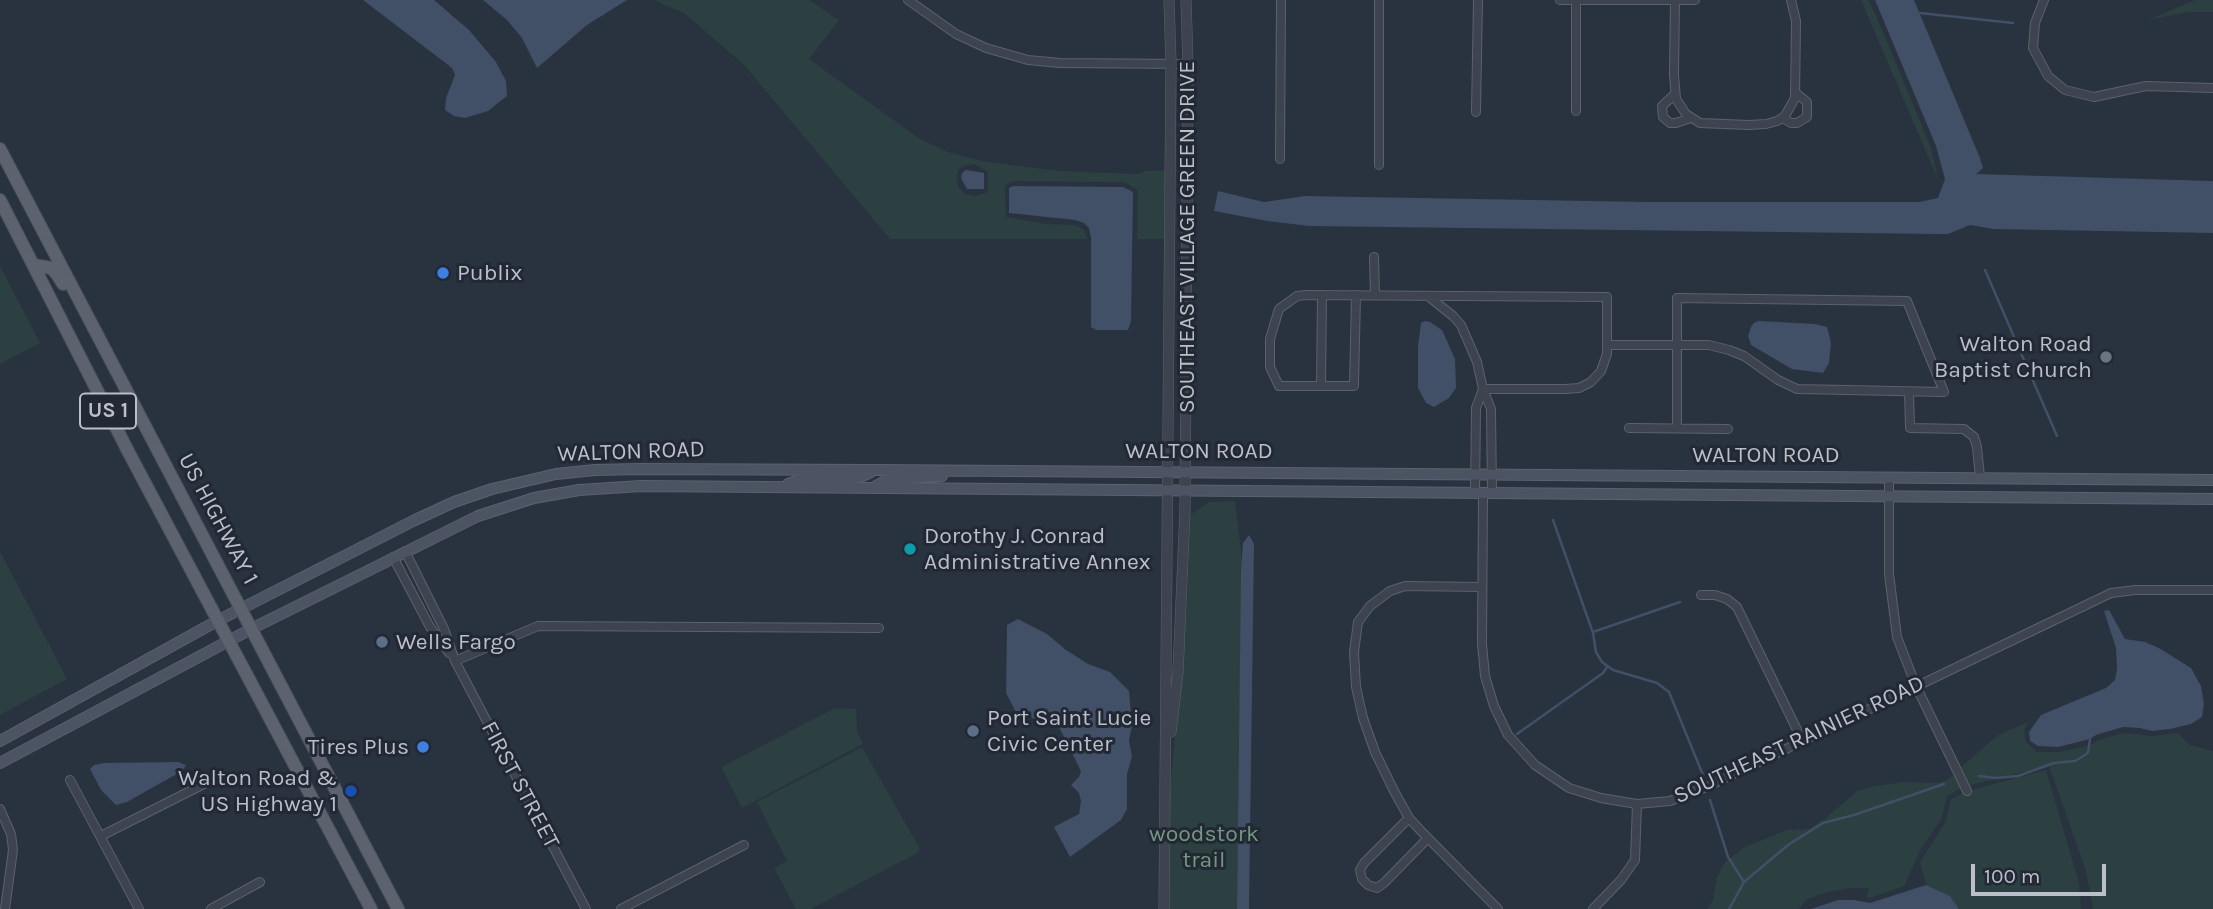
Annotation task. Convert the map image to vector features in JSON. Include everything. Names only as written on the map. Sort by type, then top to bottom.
[{"type":"main road","name":"US HIGHWAY 1","points":[[0,149],[398,909]]},
{"type":"main road","name":"US HIGHWAY 1","points":[[0,200],[217,621],[371,909]]},
{"type":"main road","points":[[34,265],[51,268],[65,286],[75,292]]},
{"type":"main road","name":"WALTON ROAD","points":[[0,741],[217,621],[454,502],[492,489],[556,474],[640,469],[2213,480]]},
{"type":"main road","points":[[782,487],[803,479],[860,477],[877,470]]},
{"type":"main road","points":[[872,488],[889,480],[939,477],[969,471]]},
{"type":"main road","name":"WALTON ROAD","points":[[0,763],[251,629],[478,516],[534,498],[579,490],[640,486],[2213,499]]},
{"type":"street","points":[[908,0],[957,34],[986,48],[1028,60],[1060,63],[1188,64]]},
{"type":"street","name":"SOUTHEAST VILLAGE GREEN DRIVE","points":[[1164,909],[1171,64],[1169,0]]},
{"type":"street","name":"SOUTHEAST VILLAGE GREEN DRIVE","points":[[1167,767],[1178,672],[1185,490],[1188,64],[1186,0]]},
{"type":"street","points":[[1280,159],[1281,0]]},
{"type":"street","points":[[1378,165],[1379,0]]},
{"type":"street","points":[[1476,112],[1478,0]]},
{"type":"street","points":[[1560,0],[1695,0]]},
{"type":"street","points":[[1576,0],[1576,111]]},
{"type":"street","points":[[1675,0],[1675,94],[1680,106],[1700,123],[1748,125],[1766,124],[1782,118],[1791,107],[1796,93],[1796,21],[1791,0]]},
{"type":"street","points":[[2044,0],[2035,23],[2033,48],[2048,76],[2065,90],[2094,97],[2146,86],[2213,88]]},
{"type":"street","points":[[1782,118],[1797,123],[1807,117],[1807,102],[1796,93]]},
{"type":"street","points":[[1675,94],[1662,106],[1663,117],[1676,123],[1691,118]]},
{"type":"street","points":[[1374,257],[1375,295]]},
{"type":"street","points":[[1356,295],[1354,386],[1279,386],[1270,367],[1270,339],[1279,309],[1297,296],[1322,295],[1356,295],[1375,295],[1606,298],[1607,354],[1601,371],[1591,382],[1579,388],[1483,389]]},
{"type":"street","points":[[1321,386],[1322,295]]},
{"type":"street","points":[[1428,296],[1461,325],[1478,362],[1483,389],[1491,409],[1492,474],[1483,494]]},
{"type":"street","points":[[1607,345],[1677,345],[1709,345],[1744,356],[1778,380],[1797,389],[1944,392],[1907,301],[1677,299],[1677,345],[1677,428]]},
{"type":"street","points":[[1483,389],[1476,408],[1475,474],[1483,494]]},
{"type":"street","points":[[1909,392],[1910,428],[1964,429],[1974,437],[1980,477]]},
{"type":"street","points":[[1629,428],[1728,429]]},
{"type":"street","points":[[1889,477],[1888,560],[1894,617],[1903,658],[1967,791]]},
{"type":"street","name":"SOUTHEAST RAINIER ROAD","points":[[1483,494],[1482,644],[1485,676],[1494,706],[1508,735],[1535,765],[1569,788],[1601,798],[1637,804],[1670,801],[1709,786],[2111,593],[2135,590],[2213,590]]},
{"type":"street","name":"FIRST STREET","points":[[405,551],[444,629],[455,661]]},
{"type":"street","name":"FIRST STREET","points":[[393,557],[430,627],[455,661],[586,909]]},
{"type":"street","points":[[1482,587],[1405,586],[1390,591],[1370,606],[1358,622],[1354,652],[1356,687],[1363,718],[1375,752],[1409,818],[1499,909]]},
{"type":"street","points":[[1701,595],[1715,595],[1727,599],[1737,607],[1802,740]]},
{"type":"street","points":[[455,661],[538,626],[879,628]]},
{"type":"street","points":[[70,780],[139,909]]},
{"type":"street","points":[[101,836],[206,783]]},
{"type":"street","points":[[1593,909],[1621,880],[1635,860],[1637,804]]},
{"type":"street","points":[[0,809],[11,834],[13,850],[4,887],[5,909]]},
{"type":"street","points":[[1409,818],[1364,863],[1360,870],[1362,879],[1377,888],[1428,838]]},
{"type":"street","points":[[621,909],[744,845]]},
{"type":"street","points":[[211,909],[260,882]]},
{"type":"green space","points":[[809,0],[839,20],[809,59],[920,139],[948,152],[981,161],[1059,171],[1139,174],[1145,171],[1165,171],[1164,239],[1137,239],[1138,190],[1124,182],[1013,181],[1005,186],[1006,217],[1046,224],[1075,225],[1085,231],[1087,239],[890,239],[744,65],[684,13],[655,1]],"holes":[[[975,164],[988,172],[988,192],[976,196],[965,194],[958,186],[958,170],[963,166]]]},
{"type":"green space","points":[[1861,0],[1869,0],[1889,46],[1931,148],[1939,182]]},
{"type":"green space","points":[[2195,0],[2213,0],[2213,12],[2189,12],[2148,20]]},
{"type":"green space","points":[[0,266],[40,343],[0,364]]},
{"type":"green space","name":"woodstork trail","points":[[1235,501],[1242,560],[1237,909],[1169,909],[1170,791],[1187,603],[1190,515],[1209,502]]},
{"type":"green space","points":[[0,551],[67,679],[0,715]]},
{"type":"green space","points":[[835,708],[856,709],[857,731],[863,744],[742,808],[721,767]]},
{"type":"green space","points":[[2028,722],[2024,731],[2026,742],[2037,752],[2059,752],[2091,745],[2098,740],[2123,733],[2153,736],[2178,733],[2190,745],[2213,751],[2213,909],[2093,909],[2086,871],[2049,766],[1970,785],[1961,767],[1998,735]]},
{"type":"green space","points":[[862,747],[920,849],[811,909],[796,909],[774,868],[787,861],[757,802]]},
{"type":"green space","points":[[2046,770],[2079,883],[2081,909],[1959,909],[1939,891],[1926,885],[1920,862],[1946,821],[1951,799],[1967,791]]},
{"type":"green space","points":[[1954,774],[1961,788],[1947,796],[1942,818],[1921,849],[1904,886],[1870,898],[1866,897],[1869,888],[1849,888],[1824,893],[1806,900],[1799,909],[1707,909],[1713,900],[1717,877],[1725,862],[1743,848],[1787,830],[1809,829],[1857,791],[1902,782],[1937,783]]},
{"type":"water","points":[[363,0],[434,0],[469,30],[496,62],[506,81],[507,96],[488,111],[465,118],[454,116],[445,110],[446,98],[455,75],[452,68]]},
{"type":"water","points":[[483,0],[627,0],[587,25],[537,68],[522,38],[507,20]]},
{"type":"water","points":[[1875,0],[1914,0],[1980,158],[1983,168],[1976,174],[2213,181],[2213,233],[1994,229],[1970,225],[1948,234],[1309,226],[1214,211],[1218,191],[1264,202],[1305,196],[1647,202],[1920,202],[1938,198],[1945,179],[1936,146]]},
{"type":"water","points":[[966,170],[984,173],[984,189],[967,189],[961,178]]},
{"type":"water","points":[[1123,187],[1133,192],[1131,321],[1128,330],[1096,330],[1091,327],[1089,228],[1075,220],[1009,213],[1009,188]]},
{"type":"water","points":[[1425,321],[1442,330],[1455,359],[1456,388],[1449,398],[1434,407],[1426,403],[1418,388],[1418,346],[1421,323]]},
{"type":"water","points":[[1759,321],[1827,327],[1831,343],[1829,363],[1823,373],[1792,369],[1751,345],[1748,336],[1751,327]]},
{"type":"water","points":[[1249,535],[1254,544],[1249,909],[1237,909],[1241,571],[1243,543]]},
{"type":"water","points":[[2109,610],[2125,639],[2145,642],[2159,648],[2191,668],[2201,686],[2204,704],[2202,717],[2191,724],[2170,729],[2152,731],[2123,727],[2058,747],[2038,746],[2030,741],[2029,732],[2041,715],[2106,688],[2115,680],[2116,648],[2104,611]]},
{"type":"water","points":[[1018,619],[1047,634],[1088,664],[1110,672],[1129,691],[1132,726],[1129,740],[1132,757],[1127,774],[1127,809],[1121,820],[1070,857],[1054,827],[1079,814],[1079,793],[1071,785],[1081,771],[1054,717],[1050,714],[1035,721],[1032,717],[1020,720],[1006,693],[1007,625]]},
{"type":"water","points":[[178,762],[186,765],[182,771],[127,802],[116,805],[101,790],[90,769],[94,765],[104,763]]},
{"type":"water","points":[[1926,885],[1950,896],[1959,909],[1811,909],[1838,900],[1870,903]]},
{"type":"waterway","points":[[1920,13],[2013,23]]},
{"type":"waterway","points":[[1985,270],[2057,436]]},
{"type":"waterway","points":[[1553,520],[1593,633],[1596,652],[1602,662],[1613,670],[1657,683],[1669,692],[1703,775]]},
{"type":"waterway","points":[[1593,632],[1680,602]]},
{"type":"waterway","points":[[1517,734],[1603,673],[1607,667]]},
{"type":"waterway","points":[[1979,776],[2018,776],[2054,763],[2075,761],[2088,753],[2090,739]]},
{"type":"waterway","points":[[1729,909],[1744,882],[1788,845],[1823,823],[1944,784]]},
{"type":"waterway","points":[[1710,800],[1728,857],[1744,882]]},
{"type":"place","name":"Publix","points":[[443,273]]},
{"type":"place","name":"Walton Road Baptist Church","points":[[2106,357]]},
{"type":"place","name":"Dorothy J. Conrad Administrative Annex","points":[[910,549]]},
{"type":"place","name":"Wells Fargo","points":[[382,642]]},
{"type":"place","name":"Port Saint Lucie Civic Center","points":[[973,731]]},
{"type":"place","name":"Tires Plus","points":[[423,747]]},
{"type":"place","name":"Walton Road & US Highway 1","points":[[351,791]]}]
